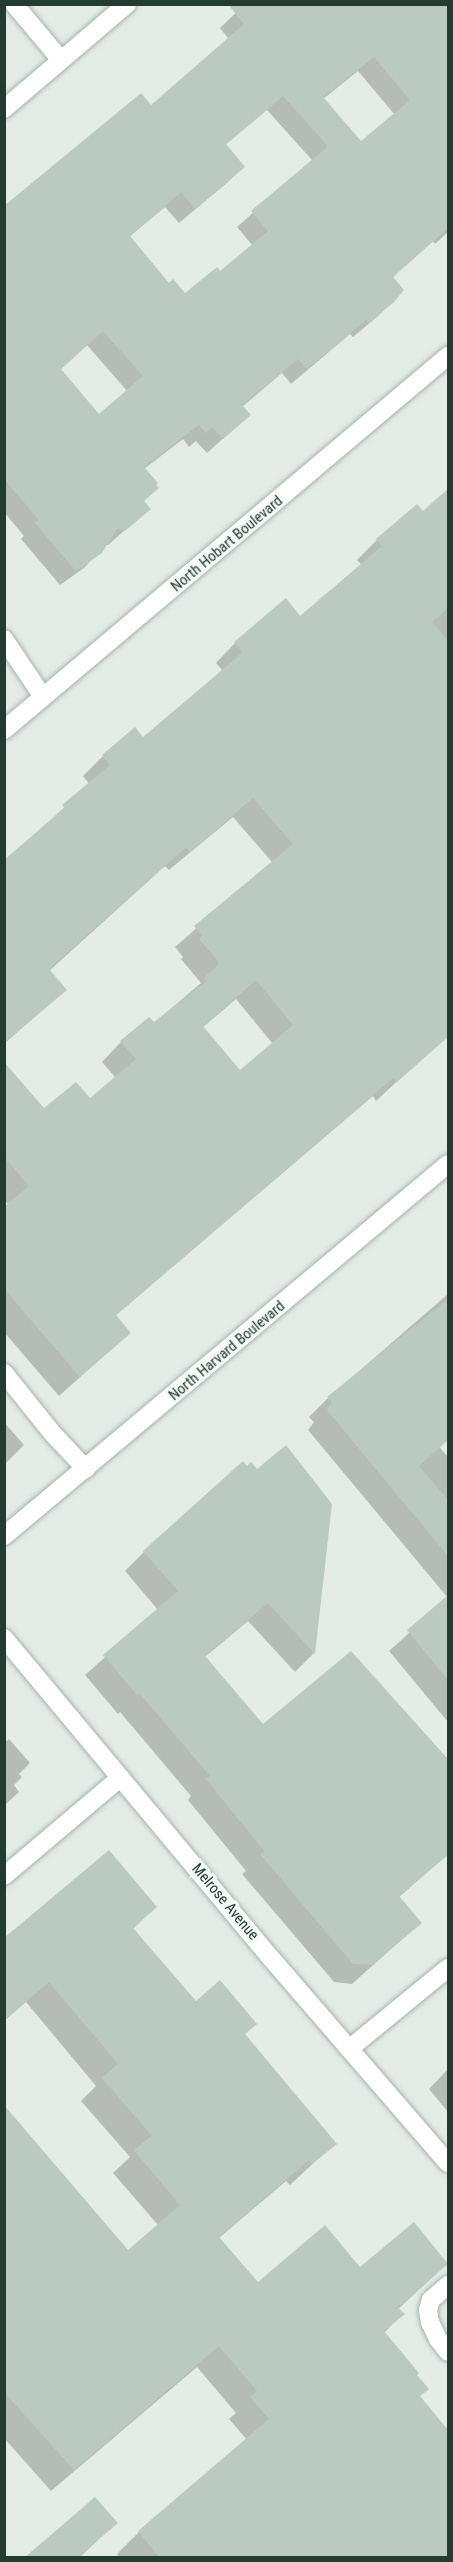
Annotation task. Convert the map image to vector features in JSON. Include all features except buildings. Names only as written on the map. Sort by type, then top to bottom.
[{"type":"street","points":[[14,4],[62,60]]},
{"type":"street","points":[[4,109],[127,4]]},
{"type":"street","name":"North Hobart Boulevard","points":[[4,730],[448,357]]},
{"type":"street","points":[[4,639],[43,697]]},
{"type":"street","name":"North Harvard Boulevard","points":[[4,1536],[448,1164]]},
{"type":"street","points":[[4,1373],[52,1434],[86,1469]]},
{"type":"street","name":"Melrose Avenue","points":[[4,1638],[349,2049],[448,2163]]},
{"type":"street","points":[[4,1876],[120,1778]]},
{"type":"street","points":[[349,2049],[448,1969]]},
{"type":"street","points":[[448,2285],[431,2300],[428,2310],[429,2322],[448,2352]]}]
